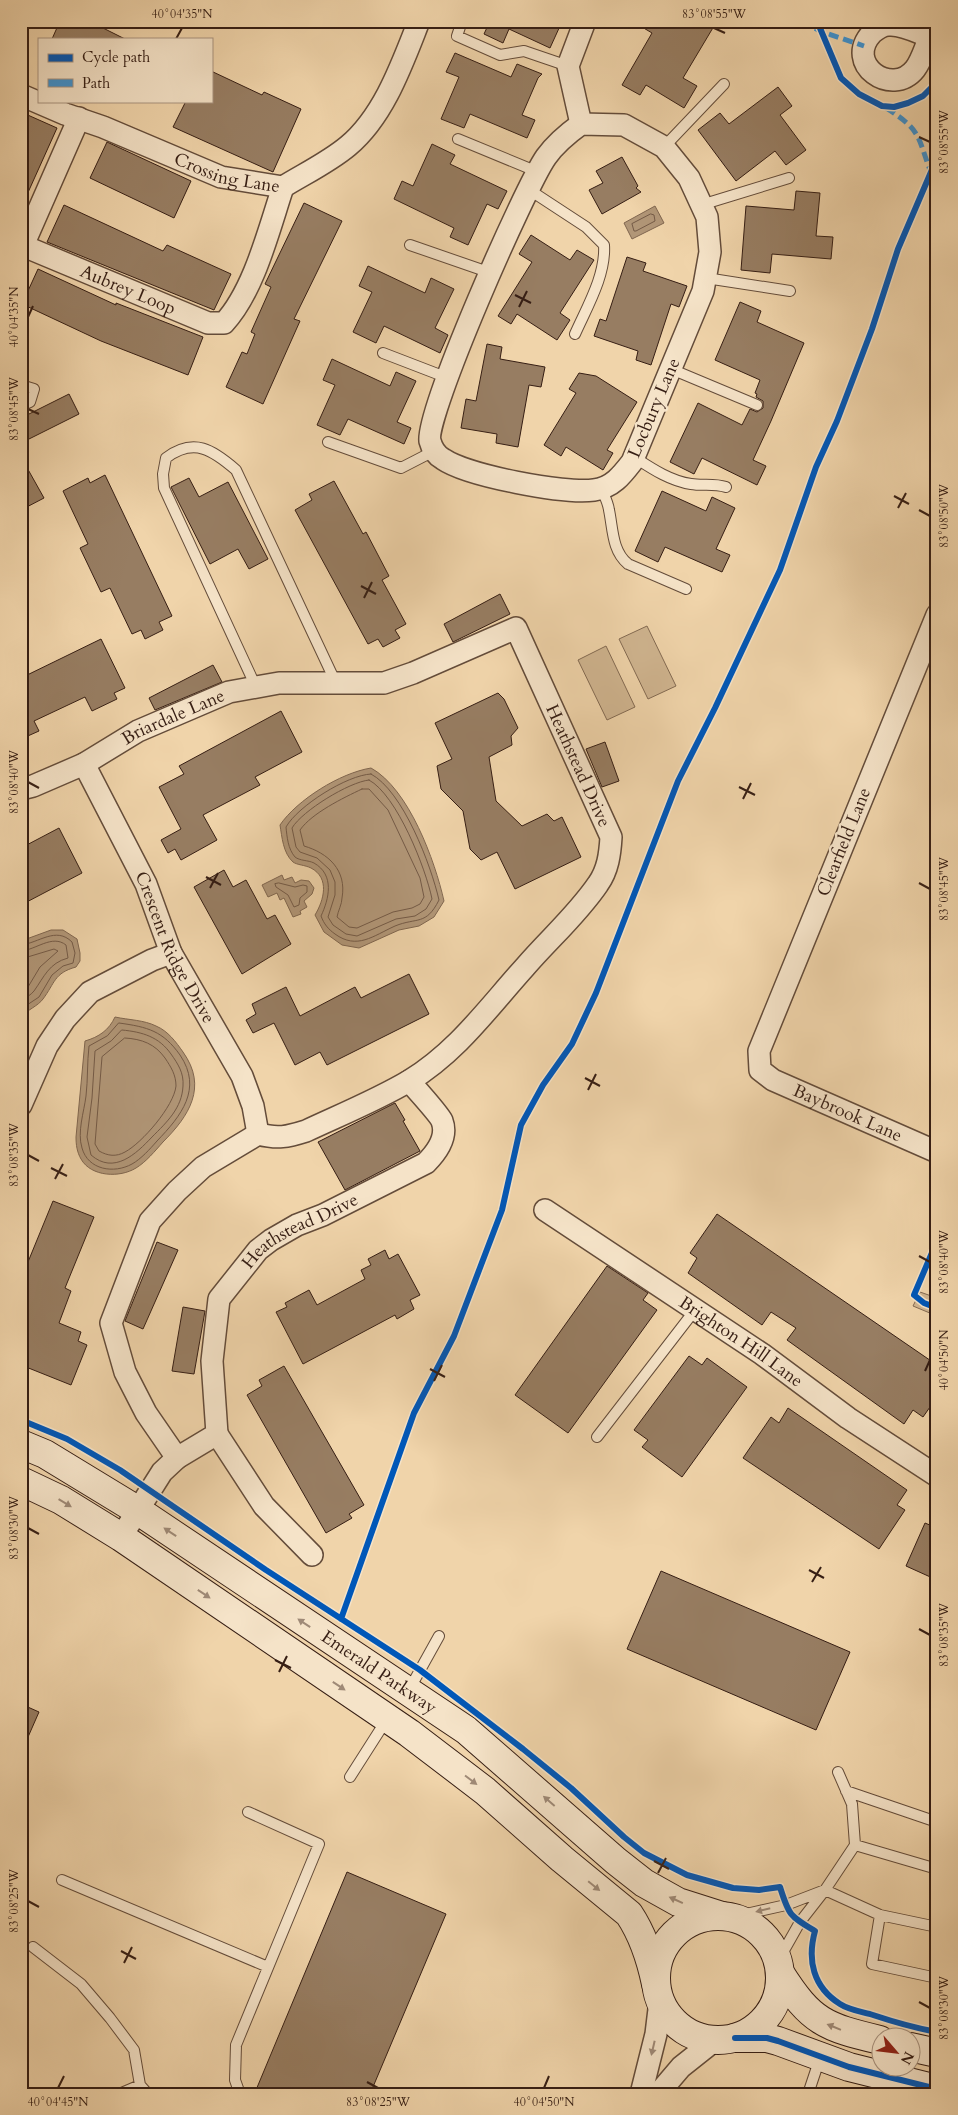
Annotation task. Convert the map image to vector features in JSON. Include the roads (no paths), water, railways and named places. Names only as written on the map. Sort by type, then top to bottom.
[{"type":"main road","name":"Emerald Parkway","points":[[21,1444],[45,1454],[138,1510],[329,1640],[409,1690],[466,1730],[616,1861],[644,1883],[678,1902],[728,1917]]},
{"type":"main road","name":"Emerald Parkway","points":[[21,1481],[61,1500],[121,1538],[387,1718],[485,1791],[582,1877],[630,1914],[637,1926],[652,1965],[658,1992]]},
{"type":"main road","points":[[870,2038],[843,2031],[823,2023],[802,2005],[779,1967],[773,1949],[761,1933],[746,1922],[728,1917],[710,1916],[688,1924],[670,1939],[659,1960],[658,1992],[669,2016],[682,2029],[698,2037],[725,2039],[767,2038],[849,2067],[937,2089]]},
{"type":"main road","points":[[725,2039],[756,2027],[772,2008],[777,1997],[779,1967]]},
{"type":"main road","points":[[920,2049],[937,2053]]},
{"type":"street","name":"Crossing Lane","points":[[39,102],[221,177],[283,187],[348,146],[380,110],[402,64],[419,21]]},
{"type":"street","points":[[434,451],[430,439],[432,426],[448,378],[490,273],[545,158],[561,138],[581,124],[568,66],[585,21]]},
{"type":"street","name":"Crossing Lane","points":[[21,95],[38,102]]},
{"type":"street","name":"Aubrey Loop","points":[[79,118],[24,241],[26,247],[208,323],[224,323],[235,311],[249,283],[283,187]]},
{"type":"street","name":"Locbury Lane","points":[[434,451],[444,460],[467,469],[516,482],[570,489],[595,490],[618,480],[634,457],[703,291],[710,252],[707,217],[689,178],[664,147],[624,125],[581,124]]},
{"type":"street","name":"Clearfield Lane","points":[[760,1070],[759,1051],[937,616]]},
{"type":"street","name":"Heathstead Drive","points":[[258,1134],[274,1138],[306,1131],[409,1081],[452,1049],[475,1026],[525,966],[568,921],[599,883],[609,861],[611,837],[516,628],[413,673],[384,683],[336,684]]},
{"type":"street","name":"Briardale Lane","points":[[21,789],[84,764],[138,731],[187,708],[229,692],[279,683],[336,684]]},
{"type":"street","name":"Crescent Ridge Drive","points":[[84,764],[146,884],[171,953],[242,1076],[253,1106],[258,1134]]},
{"type":"street","points":[[21,1105],[47,1046],[65,1019],[90,992],[152,960],[171,953]]},
{"type":"street","name":"Baybrook Lane","points":[[760,1070],[773,1080],[937,1152]]},
{"type":"street","name":"Heathstead Drive","points":[[312,1555],[264,1506],[218,1434],[212,1361],[219,1299],[258,1250],[271,1240],[297,1225],[323,1215],[426,1163],[437,1152],[442,1137],[442,1121],[409,1081]]},
{"type":"street","points":[[177,1458],[146,1413],[124,1372],[112,1323],[150,1221],[177,1191],[203,1167],[258,1134]]},
{"type":"street","name":"Brighton Hill Lane","points":[[545,1210],[762,1354],[848,1418],[937,1476]]},
{"type":"street","points":[[121,1538],[162,1472],[177,1458],[218,1434]]},
{"type":"street","points":[[641,2094],[656,2034],[658,1992]]},
{"type":"street","points":[[658,2094],[681,2067],[725,2039]]},
{"type":"lane","points":[[462,21],[457,36],[500,55],[524,51],[568,66]]},
{"type":"lane","points":[[664,147],[724,84]]},
{"type":"lane","points":[[458,139],[533,181],[604,245],[605,256],[597,284],[575,334]]},
{"type":"lane","points":[[701,205],[789,178]]},
{"type":"lane","points":[[410,245],[490,273]]},
{"type":"lane","points":[[706,278],[790,291]]},
{"type":"lane","points":[[383,353],[448,378]]},
{"type":"lane","points":[[671,369],[757,405]]},
{"type":"lane","points":[[21,385],[34,390],[30,402],[21,406]]},
{"type":"lane","points":[[328,442],[401,468],[434,451]]},
{"type":"lane","points":[[256,687],[164,488],[163,474],[166,458],[177,450],[192,446],[209,450],[236,470],[336,684]]},
{"type":"lane","points":[[634,457],[663,475],[683,483],[693,485],[715,484],[726,487]]},
{"type":"lane","points":[[601,488],[609,507],[615,546],[624,561],[686,589]]},
{"type":"lane","points":[[597,1436],[696,1310]]},
{"type":"lane","points":[[409,1690],[439,1636]]},
{"type":"lane","points":[[350,1778],[387,1718]]},
{"type":"lane","points":[[779,1967],[800,1922],[825,1890],[855,1845],[852,1804],[838,1772]]},
{"type":"lane","points":[[846,1791],[937,1822]]},
{"type":"lane","points":[[240,2094],[235,2080],[236,2045],[319,1844],[248,1812]]},
{"type":"lane","points":[[855,1845],[937,1869]]},
{"type":"lane","points":[[62,1880],[268,1967]]},
{"type":"lane","points":[[728,1917],[786,1905],[825,1890],[880,1915],[937,1928]]},
{"type":"lane","points":[[880,1915],[872,1964],[937,1978]]},
{"type":"lane","points":[[33,1947],[81,1984],[134,2050],[138,2089]]},
{"type":"lane","points":[[808,2094],[820,2057]]},
{"type":"lane","points":[[119,2094],[138,2089],[148,2094]]},
{"type":"water","points":[[655,206],[664,223],[632,239],[624,223]]},
{"type":"water","points":[[371,768],[385,778],[397,792],[418,827],[434,866],[444,901],[434,917],[419,926],[399,930],[359,948],[342,945],[324,932],[315,915],[321,903],[324,890],[321,877],[311,868],[293,862],[287,854],[280,825],[297,806],[320,789],[346,776]]},
{"type":"water","points":[[282,875],[284,880],[292,877],[295,883],[301,880],[309,881],[314,888],[312,894],[304,901],[307,907],[300,911],[301,914],[293,917],[284,898],[280,900],[277,893],[268,897],[262,885]]},
{"type":"water","points":[[51,930],[63,930],[77,939],[80,961],[76,967],[63,972],[41,1001],[21,1017],[21,941]]},
{"type":"water","points":[[115,1017],[151,1024],[168,1034],[180,1048],[190,1065],[195,1089],[192,1100],[181,1122],[154,1153],[136,1168],[122,1173],[106,1174],[92,1169],[81,1159],[76,1137],[85,1041],[103,1032],[110,1026]]}]
